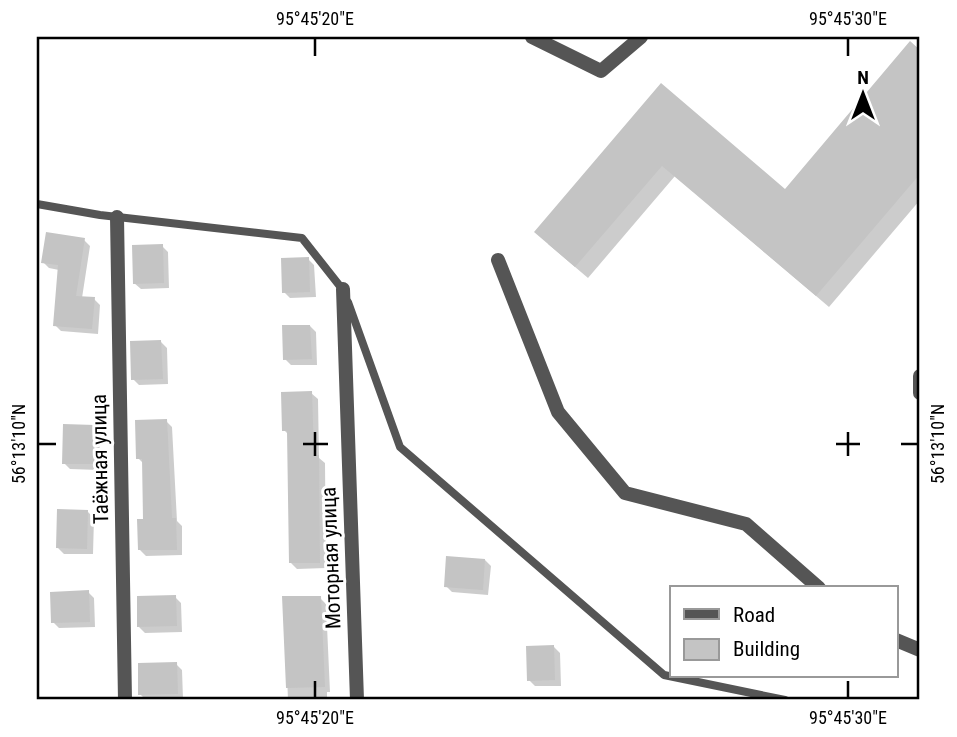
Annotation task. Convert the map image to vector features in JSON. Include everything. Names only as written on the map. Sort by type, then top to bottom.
[{"type":"street","points":[[532,37],[601,71],[641,37]]},
{"type":"street","name":"Таёжная улица","points":[[117,217],[125,700]]},
{"type":"street","points":[[498,260],[558,412],[625,493],[746,524],[817,586]]},
{"type":"street","name":"Моторная улица","points":[[343,289],[357,700]]},
{"type":"street","points":[[920,376],[920,393]]},
{"type":"street","points":[[898,641],[920,650]]},
{"type":"lane","points":[[37,205],[302,238],[343,289],[400,447],[664,675],[670,676]]},
{"type":"lane","points":[[679,678],[785,700]]},
{"type":"building","points":[[910,41],[920,50],[920,174],[816,296],[662,166],[575,267],[534,232],[661,83],[785,189]]},
{"type":"building","points":[[46,232],[85,238],[76,296],[95,297],[92,329],[53,326],[58,265],[41,263]]},
{"type":"building","points":[[163,244],[164,283],[133,284],[132,245]]},
{"type":"building","points":[[309,257],[310,292],[282,293],[281,258]]},
{"type":"building","points":[[282,325],[310,325],[312,359],[283,360]]},
{"type":"building","points":[[161,340],[163,379],[131,380],[130,341]]},
{"type":"building","points":[[312,391],[314,455],[319,455],[320,563],[289,563],[287,431],[282,431],[281,392]]},
{"type":"building","points":[[167,419],[172,518],[176,518],[177,550],[138,550],[137,519],[143,519],[142,459],[136,459],[135,420]]},
{"type":"building","points":[[63,424],[95,425],[94,464],[62,464]]},
{"type":"building","points":[[57,509],[88,510],[87,549],[56,548]]},
{"type":"building","points":[[446,556],[485,559],[483,590],[444,587]]},
{"type":"building","points":[[89,590],[90,622],[51,623],[50,592]]},
{"type":"building","points":[[176,595],[177,626],[137,627],[137,596]]},
{"type":"building","points":[[282,596],[321,596],[325,687],[286,688]]},
{"type":"building","points":[[554,645],[555,680],[527,681],[526,646]]},
{"type":"building","points":[[177,662],[178,694],[138,695],[138,663]]}]
